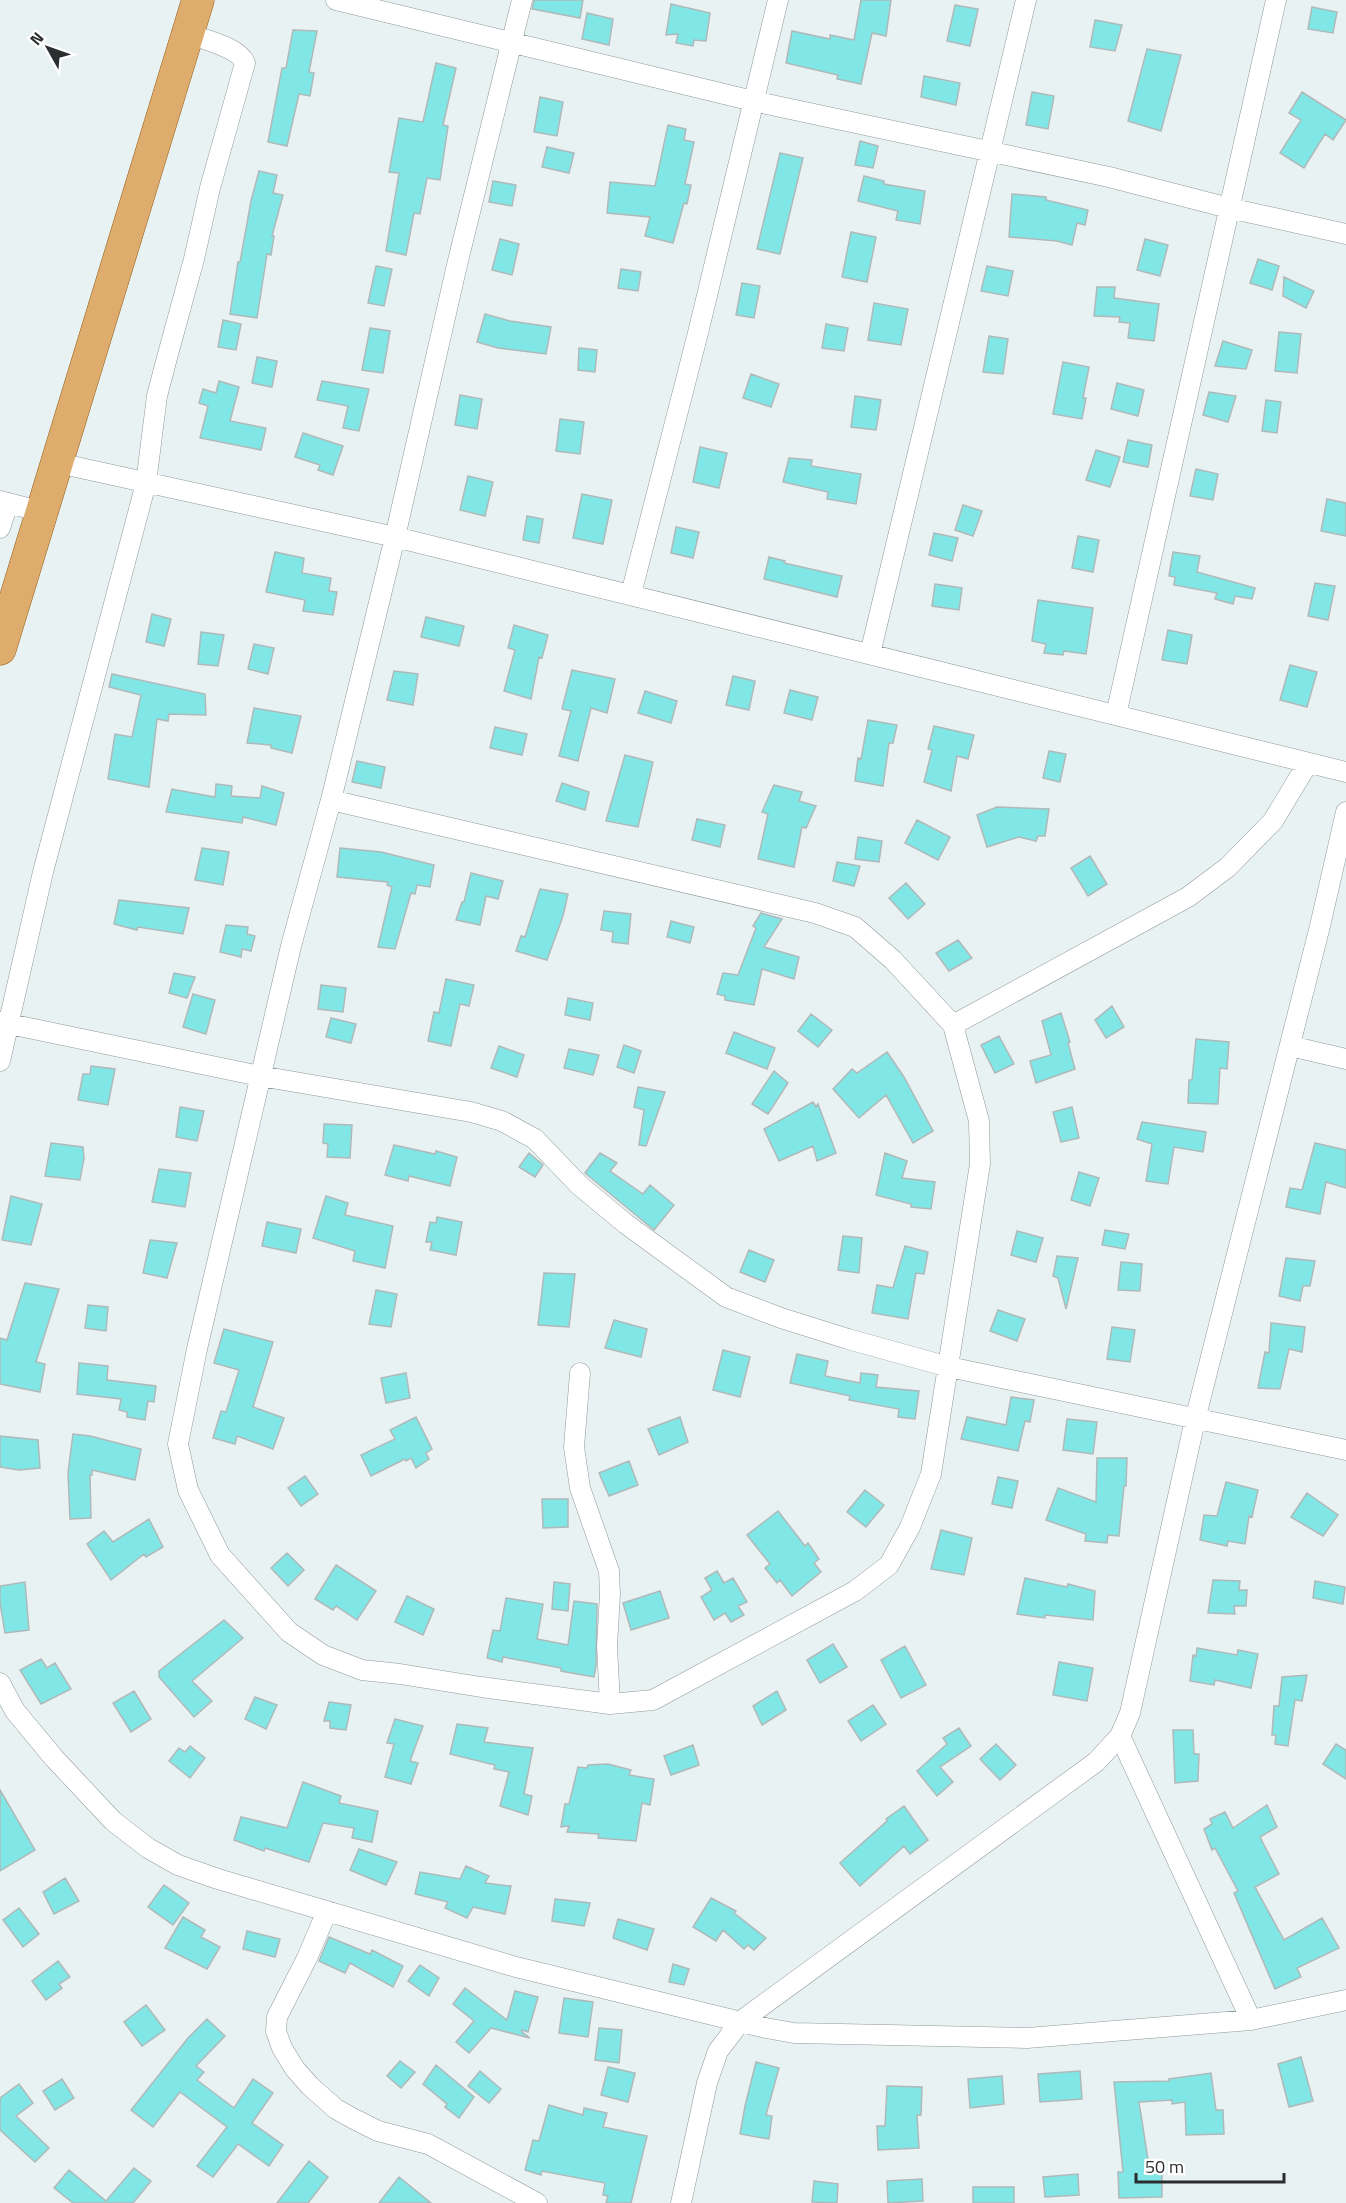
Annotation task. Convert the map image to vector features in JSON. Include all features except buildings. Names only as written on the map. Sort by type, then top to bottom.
[{"type":"main road","points":[[0,649],[198,0]]},
{"type":"street","points":[[336,0],[753,101],[1109,177],[1229,208],[1346,234]]},
{"type":"street","points":[[331,800],[815,913],[855,927],[894,960],[953,1025],[979,1121],[980,1164],[931,1474],[910,1527],[889,1565],[855,1591],[653,1700],[610,1704],[362,1670],[323,1655],[289,1632],[220,1555],[188,1490],[178,1444],[197,1349],[260,1076],[291,946],[331,800],[522,0]]},
{"type":"street","points":[[632,594],[778,0]]},
{"type":"street","points":[[870,654],[1026,0]]},
{"type":"street","points":[[1116,715],[1276,0]]},
{"type":"street","points":[[0,1062],[5,1024],[43,872],[146,483],[157,396],[194,259],[210,188],[245,63],[243,57],[236,52],[189,34]]},
{"type":"street","points":[[58,463],[395,537],[1346,772]]},
{"type":"street","points":[[0,528],[3,499],[43,512]]},
{"type":"street","points":[[953,1025],[1188,897],[1228,867],[1273,821],[1308,763]]},
{"type":"street","points":[[681,2203],[707,2083],[718,2051],[741,2021],[1096,1762],[1120,1736],[1130,1713],[1195,1420],[1290,1046],[1346,812]]},
{"type":"street","points":[[5,1024],[260,1076],[471,1112],[502,1121],[535,1139],[579,1185],[626,1224],[726,1297],[781,1318],[949,1367],[1346,1450]]},
{"type":"street","points":[[1290,1046],[1346,1059]]},
{"type":"street","points":[[580,1373],[574,1447],[580,1488],[609,1571],[607,1646],[610,1704]]},
{"type":"street","points":[[0,1683],[15,1711],[61,1766],[113,1821],[148,1848],[178,1865],[516,1967],[741,2021],[794,2032],[1027,2038],[1251,2020],[1346,2000]]},
{"type":"street","points":[[1120,1736],[1251,2020]]},
{"type":"street","points":[[327,1911],[307,1958],[277,2017],[276,2031],[282,2048],[295,2069],[336,2109],[354,2119],[378,2131],[428,2144],[537,2203]]}]
